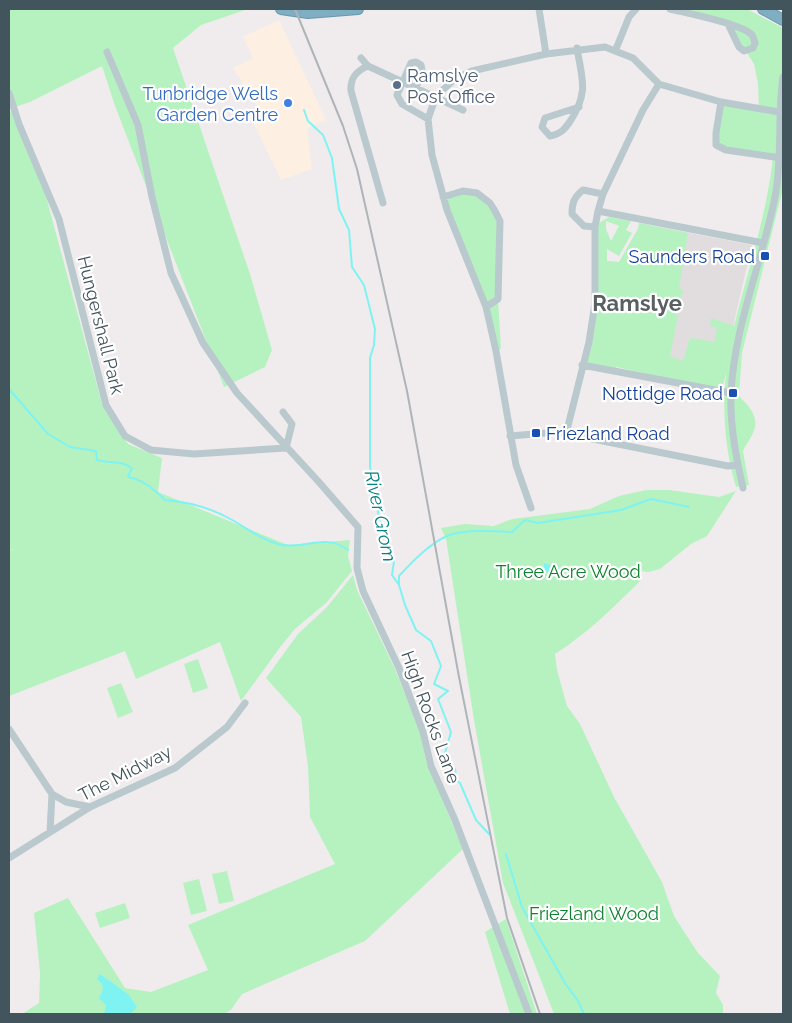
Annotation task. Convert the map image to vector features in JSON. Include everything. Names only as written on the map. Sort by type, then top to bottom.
[{"type":"highway","points":[[281,9],[308,13],[358,9]]},
{"type":"highway","points":[[763,9],[783,20]]},
{"type":"street","points":[[539,9],[546,54]]},
{"type":"street","points":[[616,50],[629,17],[636,9]]},
{"type":"street","points":[[670,9],[728,24]]},
{"type":"street","points":[[530,508],[516,465],[496,350],[486,307],[443,198],[432,155],[428,119],[436,96],[455,79],[472,71],[577,48],[605,47],[633,58],[659,84],[721,102],[779,112]]},
{"type":"street","points":[[577,48],[583,87],[579,107],[565,130],[557,135],[550,136],[545,133],[542,127],[545,118],[579,107]]},
{"type":"street","name":"High Rocks Lane","points":[[108,52],[138,124],[152,197],[171,273],[203,343],[237,393],[358,527],[357,568],[364,591],[399,668],[423,732],[433,771],[455,820],[529,1014]]},
{"type":"street","points":[[361,58],[368,66],[463,110]]},
{"type":"street","points":[[416,88],[422,70],[421,65],[416,62],[411,63],[397,95],[398,100],[428,119]]},
{"type":"street","points":[[368,66],[355,74],[350,82],[351,92],[374,166],[383,203]]},
{"type":"street","points":[[743,488],[732,420],[732,393],[738,340],[775,199],[780,158],[779,112],[783,77]]},
{"type":"street","points":[[566,434],[589,342],[595,303],[595,227],[598,211],[603,194],[644,110],[659,84]]},
{"type":"street","name":"Hungershall Park","points":[[9,93],[20,126],[60,219],[106,405],[125,436],[151,450],[194,454],[286,448]]},
{"type":"street","points":[[721,102],[716,145],[726,150],[780,158]]},
{"type":"street","points":[[595,227],[584,226],[572,214],[572,204],[576,195],[583,190],[603,194]]},
{"type":"street","points":[[443,198],[463,191],[477,193],[490,203],[500,221],[498,299],[486,307]]},
{"type":"street","points":[[598,211],[763,243]]},
{"type":"street","points":[[582,366],[721,393],[732,393]]},
{"type":"street","points":[[283,412],[292,424],[286,448]]},
{"type":"street","points":[[510,436],[558,432],[728,466],[738,465]]},
{"type":"street","name":"The Midway","points":[[9,858],[90,807],[175,768],[227,727],[245,703]]},
{"type":"street","points":[[9,729],[52,794],[66,802],[90,807]]},
{"type":"street","points":[[50,832],[52,794]]},
{"type":"shaded area","name":"Tunbridge Wells Garden Centre","points":[[279,20],[326,120],[307,128],[312,169],[281,180],[253,122],[264,116],[233,68],[253,58],[243,37]]},
{"type":"shaded area","points":[[639,223],[752,245],[725,361],[661,377],[600,261],[619,262],[638,229]]},
{"type":"green space","points":[[9,9],[248,9],[201,25],[173,48],[250,274],[272,350],[265,367],[224,387],[115,106],[102,66],[30,102],[9,109]]},
{"type":"green space","points":[[673,9],[747,9],[783,28],[783,188],[742,353],[739,395],[753,414],[755,425],[743,451],[749,485],[736,487],[725,431],[726,373],[722,390],[616,367],[614,371],[583,365],[589,342],[596,225],[609,217],[631,221],[626,230],[632,233],[619,256],[607,249],[607,261],[619,262],[638,229],[639,223],[688,233],[679,288],[683,290],[670,356],[683,361],[690,338],[715,342],[717,327],[710,326],[711,318],[734,326],[762,221],[773,157],[741,151],[718,144],[722,104],[759,109],[758,84],[754,64],[728,23]],"holes":[[[606,221],[619,226],[611,241],[606,229]]]},
{"type":"green space","points":[[11,111],[44,189],[102,404],[128,444],[162,458],[158,492],[288,545],[350,540],[348,556],[352,571],[327,602],[295,629],[241,701],[220,642],[136,679],[125,651],[9,696],[9,551],[14,549],[9,550],[9,112]]},
{"type":"green space","points":[[463,192],[476,194],[490,203],[499,221],[498,299],[501,349],[497,350],[493,333],[444,198]]},
{"type":"green space","name":"Friezland Wood","points":[[646,490],[669,490],[719,497],[736,491],[707,536],[691,544],[660,569],[648,572],[641,571],[642,579],[621,600],[590,628],[555,654],[557,670],[567,706],[580,724],[614,797],[662,882],[674,916],[698,953],[720,976],[716,993],[723,1005],[723,1014],[554,1014],[503,883],[474,720],[446,539],[441,528],[465,524],[494,526],[512,519],[590,509],[619,496]]},
{"type":"green space","points":[[353,575],[357,590],[395,669],[420,732],[426,761],[463,849],[365,941],[242,994],[231,1010],[224,1014],[22,1014],[39,1003],[40,973],[34,913],[68,898],[125,988],[151,992],[208,970],[188,925],[335,864],[310,817],[308,766],[301,717],[266,678],[298,634],[327,607]]},
{"type":"green space","points":[[198,659],[208,688],[193,693],[184,664]]},
{"type":"green space","points":[[121,683],[133,712],[118,718],[107,688]]},
{"type":"green space","points":[[227,871],[234,901],[219,904],[212,874]]},
{"type":"green space","points":[[199,879],[207,911],[191,915],[183,883]]},
{"type":"green space","points":[[125,903],[130,918],[100,928],[95,913]]},
{"type":"green space","points":[[506,919],[537,1014],[510,1014],[485,932]]},
{"type":"water","points":[[544,563],[559,568],[558,572],[549,573],[544,570]]},
{"type":"water","points":[[100,974],[128,994],[137,1007],[130,1014],[104,1014],[106,1005],[99,998],[103,990],[102,984],[97,979]]},
{"type":"waterway","name":"River Grom","points":[[304,110],[308,121],[323,135],[332,158],[339,209],[349,230],[352,267],[364,285],[375,329],[374,345],[370,358],[370,467],[379,517],[394,561],[392,575],[399,585],[416,630],[431,641],[441,666],[434,684],[448,691],[438,699],[451,732],[445,753],[455,769],[457,781],[460,783],[476,820],[489,834]]},
{"type":"waterway","points":[[9,389],[48,434],[70,447],[96,451],[97,460],[127,465],[132,468],[128,477],[139,480],[165,500],[184,502],[209,509],[278,544],[287,546],[331,542],[348,550]]},
{"type":"waterway","points":[[399,585],[399,576],[427,548],[447,536],[461,532],[512,532],[525,520],[538,523],[621,510],[651,499],[689,507]]},
{"type":"waterway","name":"River Grom","points":[[506,854],[522,907],[584,1014]]},
{"type":"railway","points":[[295,9],[343,126],[357,169],[407,391],[459,677],[507,918],[540,1014]]},
{"type":"place","name":"Ramslye Post Office","points":[[397,85]]},
{"type":"place","name":"Tunbridge Wells Garden Centre","points":[[288,103]]},
{"type":"place","name":"Saunders Road","points":[[765,256]]},
{"type":"place","name":"Nottidge Road","points":[[733,393]]},
{"type":"place","name":"Friezland Road","points":[[536,433]]},
{"type":"district","name":"Ramslye","points":[[637,303]]},
{"type":"park label","name":"Three Acre Wood","points":[[568,571]]}]
